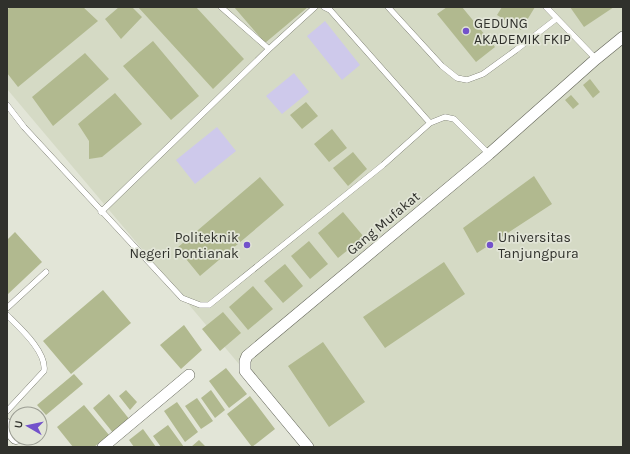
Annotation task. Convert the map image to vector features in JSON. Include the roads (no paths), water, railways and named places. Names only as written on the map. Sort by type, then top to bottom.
[{"type":"street","name":"Gang Mufakat","points":[[308,447],[245,371],[245,361],[247,356],[489,154],[596,59],[623,38]]},
{"type":"street","points":[[103,447],[189,375]]},
{"type":"lane","points":[[221,7],[269,49]]},
{"type":"lane","points":[[101,212],[269,49],[315,7]]},
{"type":"lane","points":[[324,7],[330,10],[430,123]]},
{"type":"lane","points":[[388,7],[442,66],[457,78],[467,80],[483,74],[556,19]]},
{"type":"lane","points":[[548,8],[556,19],[596,59]]},
{"type":"lane","points":[[7,105],[24,127],[101,212],[182,298],[200,305],[209,305],[383,165],[430,123],[445,117],[454,119],[489,154]]},
{"type":"lane","points":[[7,308],[46,272]]},
{"type":"lane","points":[[7,315],[29,337],[44,360],[45,366],[44,371],[7,410]]},
{"type":"place","name":"GEDUNG AKADEMIK FKIP","points":[[466,31]]},
{"type":"place","name":"Politeknik Negeri Pontianak","points":[[247,245]]},
{"type":"place","name":"Universitas Tanjungpura","points":[[490,245]]}]
